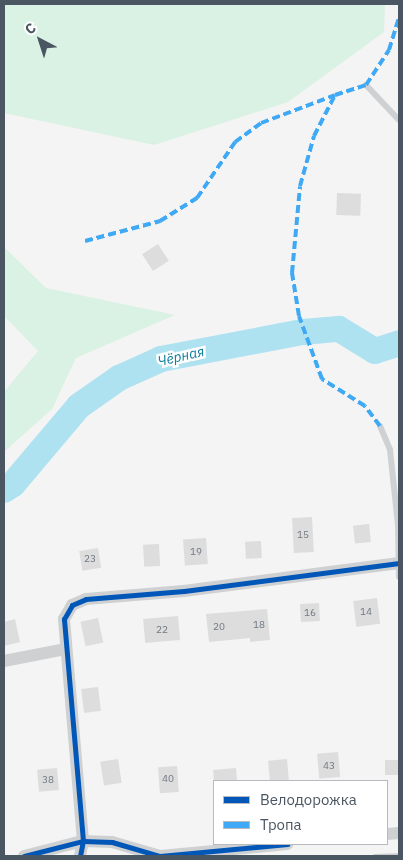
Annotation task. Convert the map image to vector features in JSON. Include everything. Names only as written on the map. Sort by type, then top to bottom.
[{"type":"street","points":[[80,856],[83,841],[65,649],[64,619],[72,605],[86,599],[184,591],[398,563]]},
{"type":"street","points":[[4,660],[65,649]]},
{"type":"street","points":[[24,856],[83,841],[112,842],[160,856],[276,845]]},
{"type":"lane","points":[[366,85],[399,120]]},
{"type":"lane","points":[[380,426],[390,450],[398,525],[399,577]]},
{"type":"green space","points":[[4,4],[385,4],[384,32],[288,102],[154,145],[4,113]]},
{"type":"green space","points":[[4,247],[46,288],[175,315],[76,358],[52,409],[4,452],[4,392],[38,351],[4,316]]},
{"type":"building","points":[[337,193],[361,194],[360,216],[336,215]]},
{"type":"building","points":[[158,244],[169,261],[153,271],[142,254]]},
{"type":"building","points":[[312,517],[314,552],[294,553],[292,518]]},
{"type":"building","points":[[369,524],[371,542],[355,544],[353,526]]},
{"type":"building","points":[[206,538],[208,564],[185,566],[183,540]]},
{"type":"building","points":[[261,541],[262,558],[246,559],[245,542]]},
{"type":"building","points":[[159,544],[160,566],[144,567],[143,545]]},
{"type":"building","points":[[98,548],[101,568],[82,571],[79,551]]},
{"type":"building","points":[[377,598],[380,624],[356,627],[353,601]]},
{"type":"building","points":[[319,603],[320,621],[301,622],[300,604]]},
{"type":"building","points":[[267,609],[270,640],[250,642],[250,638],[209,642],[206,614]]},
{"type":"building","points":[[178,616],[180,640],[145,643],[143,619]]},
{"type":"building","points":[[98,618],[103,642],[86,646],[80,622]]},
{"type":"building","points":[[15,619],[20,642],[4,646],[4,622]]},
{"type":"building","points":[[98,687],[101,711],[84,713],[81,689]]},
{"type":"building","points":[[338,752],[340,777],[319,779],[317,754]]},
{"type":"building","points":[[118,759],[122,783],[104,786],[100,762]]},
{"type":"building","points":[[287,759],[289,780],[270,780],[268,761]]},
{"type":"building","points":[[385,760],[399,760],[399,775],[385,775]]},
{"type":"building","points":[[177,766],[179,792],[160,793],[158,767]]},
{"type":"building","points":[[57,768],[59,790],[39,792],[37,770]]},
{"type":"building","points":[[236,768],[237,780],[214,780],[213,770]]},
{"type":"waterway","name":"Чёрная","points":[[4,490],[13,484],[79,406],[119,378],[161,359],[303,332],[339,329],[375,351],[399,343]]},
{"type":"railway","points":[[375,856],[399,855]]},
{"type":"marked path","points":[[380,426],[365,406],[322,379],[299,316],[292,273],[300,186],[314,136],[335,95],[366,85],[389,50],[399,17]]},
{"type":"marked path","points":[[85,241],[160,221],[197,198],[235,142],[261,123],[335,95]]},
{"type":"cycle path","points":[[80,856],[83,841],[64,619],[72,605],[86,599],[184,591],[399,563]]},
{"type":"cycle path","points":[[24,856],[83,841],[112,842],[160,856],[276,845]]}]
